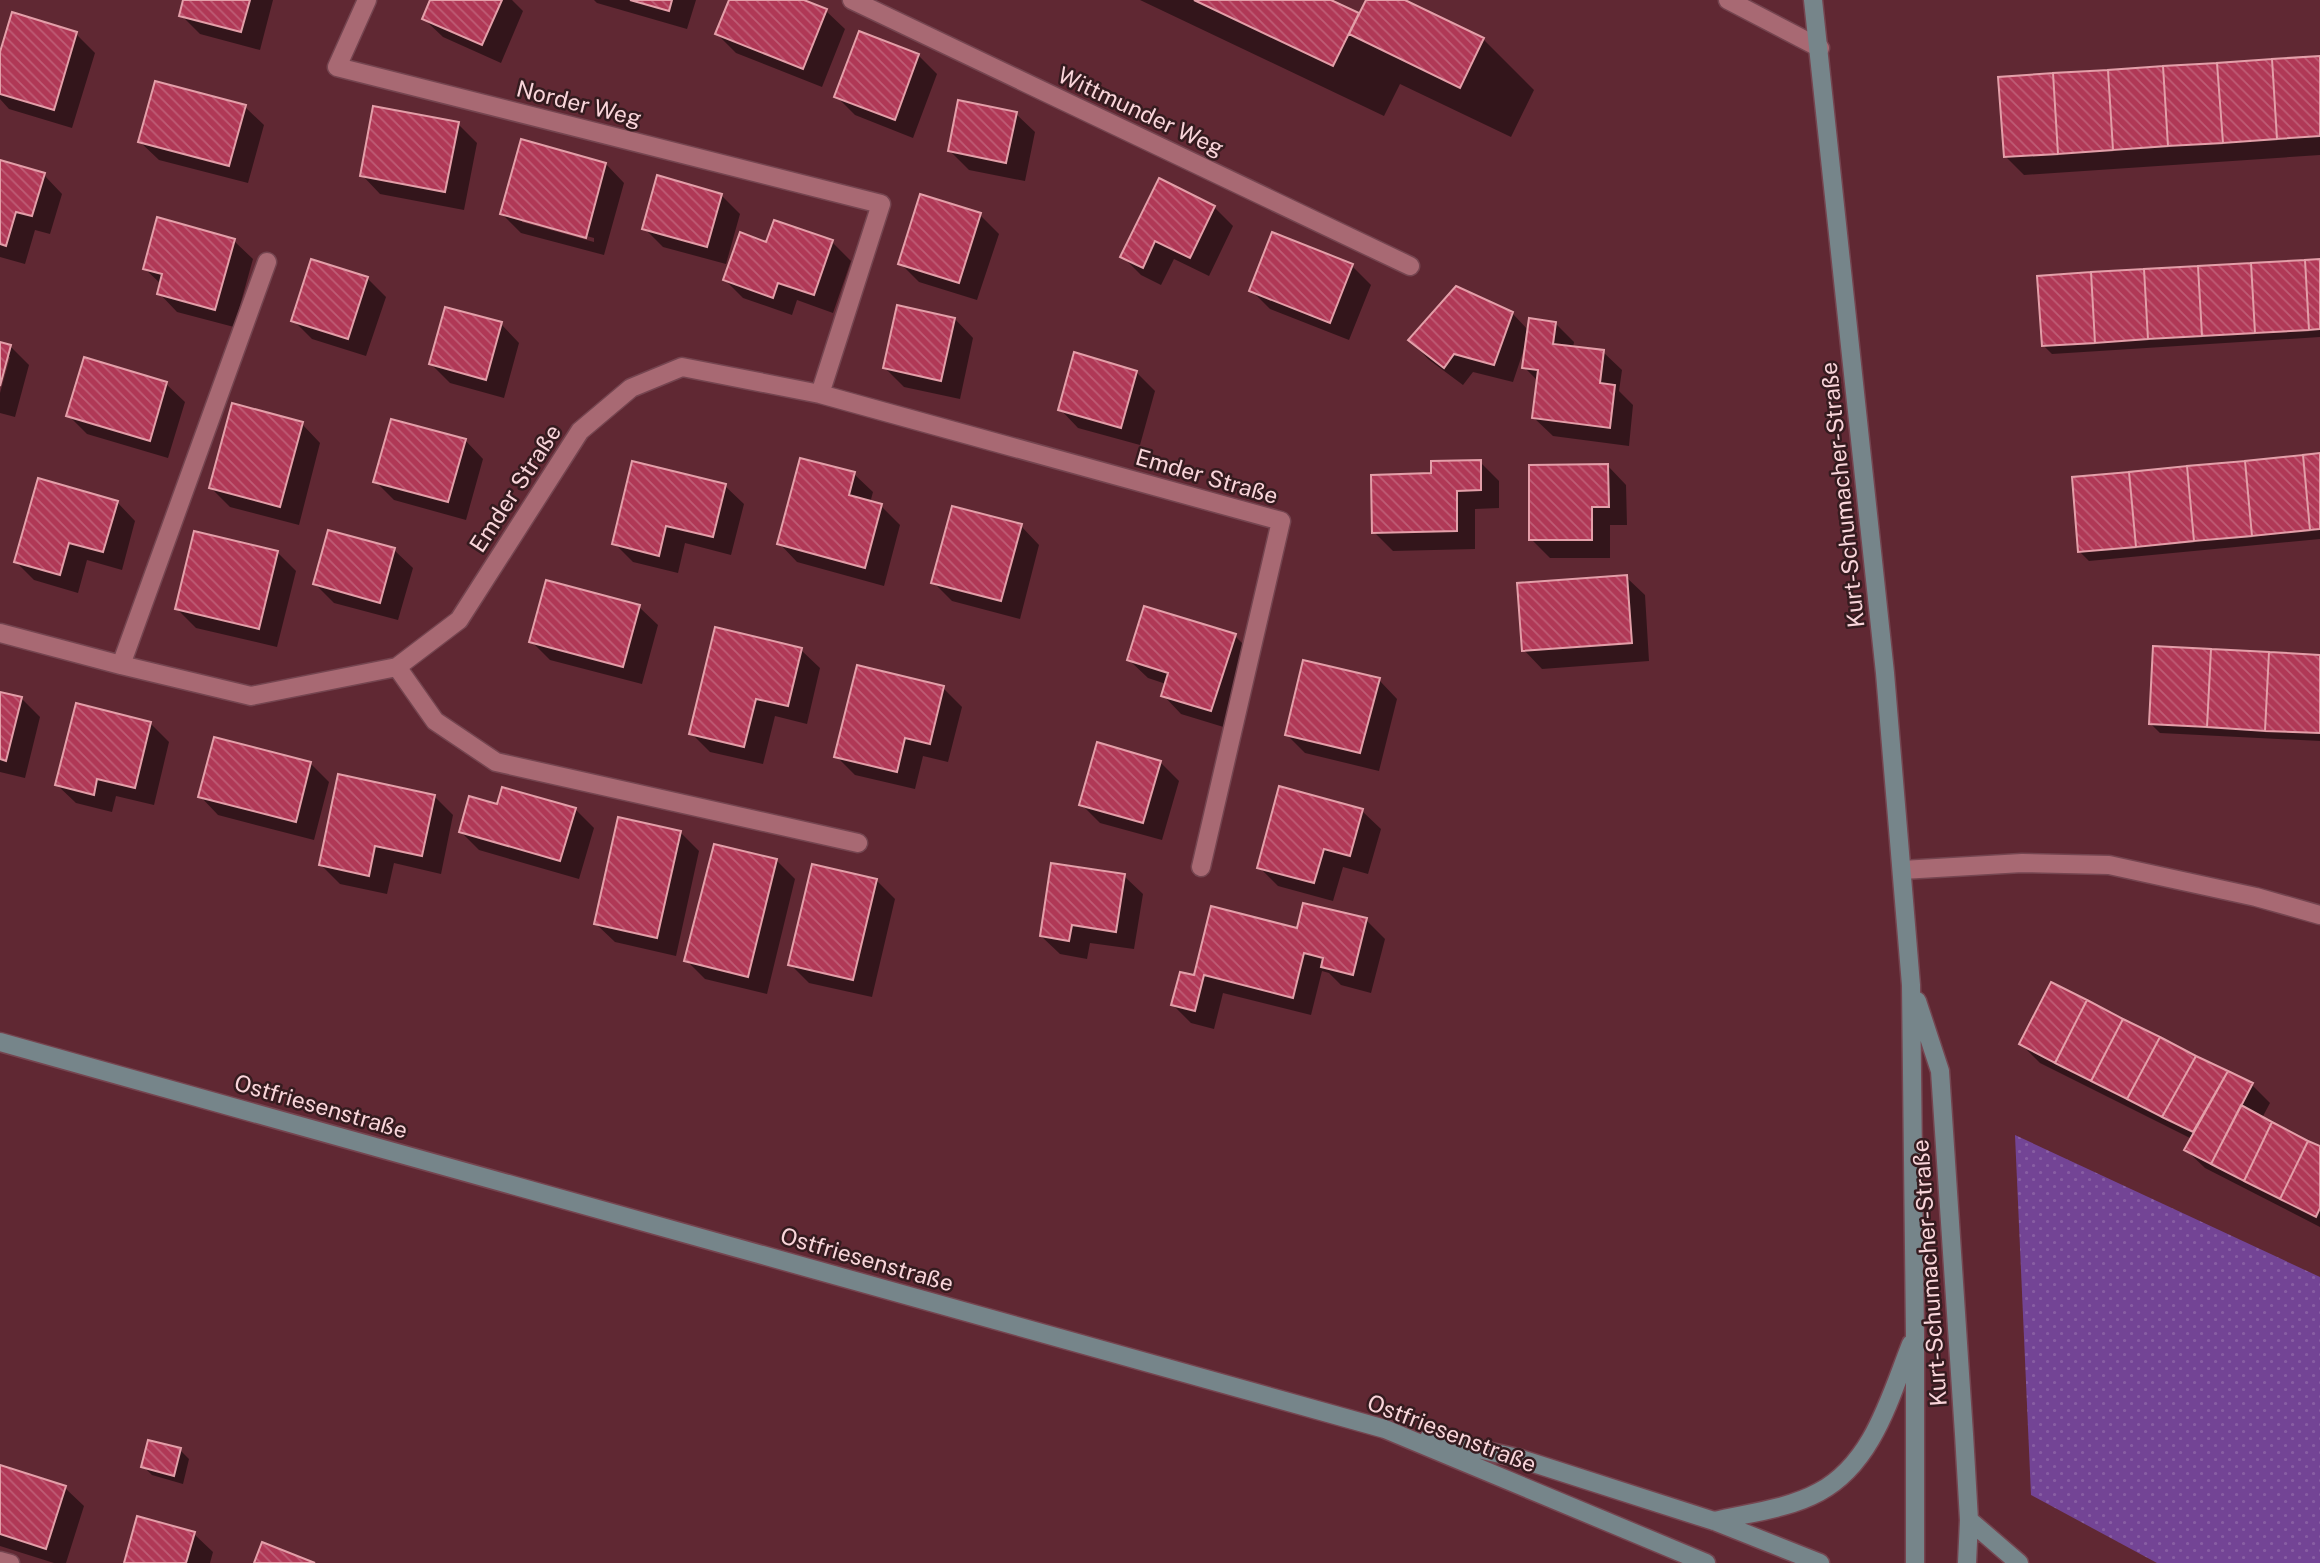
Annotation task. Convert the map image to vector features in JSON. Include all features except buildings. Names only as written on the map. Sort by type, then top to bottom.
[{"type":"street","name":"Norder Weg","points":[[367,0],[337,67],[881,204],[820,394]]},
{"type":"street","name":"Wittmunder Weg","points":[[852,0],[1410,266]]},
{"type":"street","points":[[1728,0],[1820,48]]},
{"type":"street","name":"Kurt-Schumacher-Straße","points":[[1813,0],[1884,659],[1911,985],[1916,1334],[1915,1563]]},
{"type":"street","points":[[121,665],[267,261]]},
{"type":"street","name":"Emder Straße","points":[[0,633],[251,696],[397,667],[458,620],[580,431],[631,388],[682,367],[820,394],[1281,521],[1201,867]]},
{"type":"street","points":[[397,667],[435,721],[496,762],[858,843]]},
{"type":"street","points":[[1902,870],[2022,863],[2109,866],[2256,897],[2320,915]]},
{"type":"street","name":"Kurt-Schumacher-Straße","points":[[1911,985],[1940,1071],[1969,1520],[1967,1563]]},
{"type":"street","name":"Ostfriesenstraße","points":[[0,1042],[1385,1429],[1706,1563]]},
{"type":"street","points":[[1714,1521],[1795,1501],[1817,1493],[1845,1475],[1874,1434],[1916,1334]]},
{"type":"street","points":[[1385,1429],[1518,1458],[1714,1521],[1820,1563]]},
{"type":"street","points":[[1969,1520],[2019,1563]]},
{"type":"lane","points":[[0,1560],[11,1563]]},
{"type":"shaded area","points":[[2015,1135],[2320,1277],[2320,1563],[2157,1563],[2031,1495]]}]
